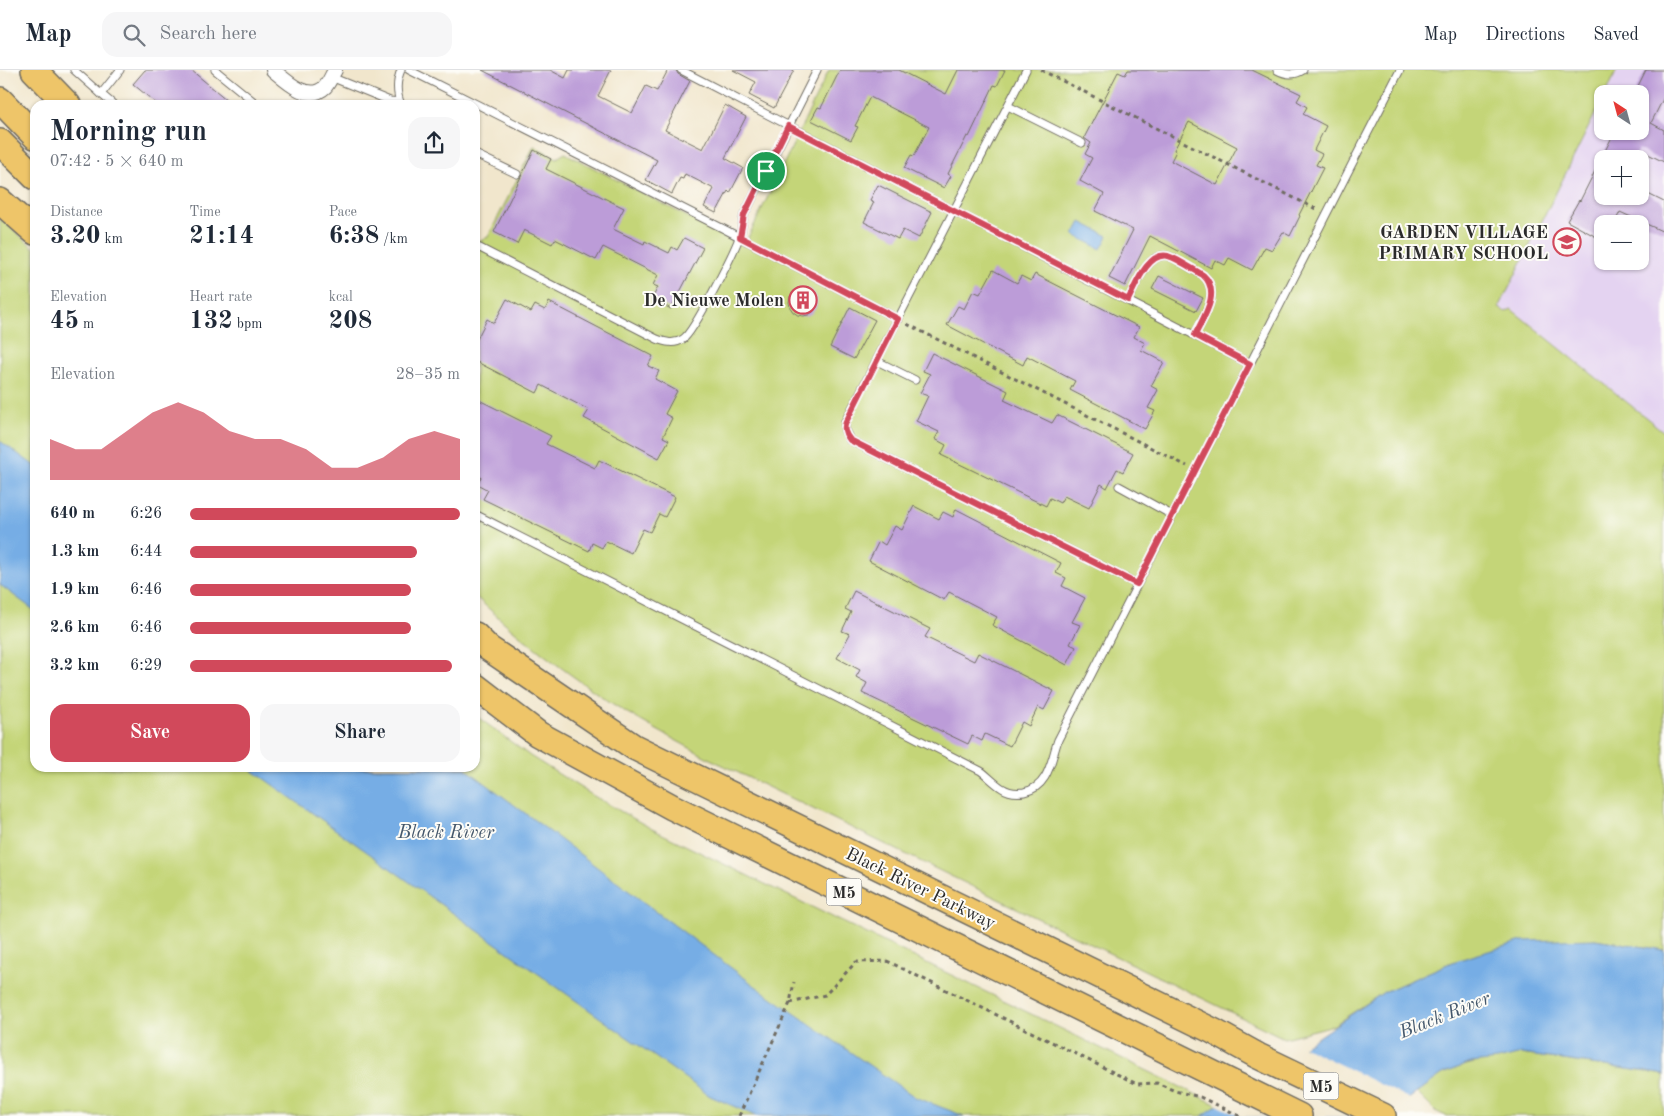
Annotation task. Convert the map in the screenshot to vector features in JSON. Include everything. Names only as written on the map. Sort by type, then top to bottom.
[{"type":"highway","points":[[34,70],[63,100]]},
{"type":"highway","points":[[0,100],[30,131]]},
{"type":"highway","points":[[0,142],[30,173]]},
{"type":"highway","points":[[0,201],[30,228]]},
{"type":"highway","name":"Black River Parkway","points":[[480,640],[488,648],[634,747],[1383,1116]]},
{"type":"highway","name":"M5","points":[[480,690],[538,734],[672,807],[1299,1116]]},
{"type":"street","points":[[273,70],[295,88],[304,92],[316,92],[330,78]]},
{"type":"lane","points":[[74,70],[108,100]]},
{"type":"lane","points":[[101,94],[120,70]]},
{"type":"lane","points":[[215,70],[252,100]]},
{"type":"lane","points":[[399,100],[396,82],[401,70]]},
{"type":"lane","points":[[409,70],[468,100]]},
{"type":"lane","points":[[681,70],[1250,364]]},
{"type":"lane","points":[[480,248],[656,339],[666,342],[675,342],[683,339],[697,320],[740,237],[744,215],[817,70]]},
{"type":"lane","points":[[1026,70],[846,422],[845,431],[850,440],[1137,584]]},
{"type":"lane","points":[[1277,70],[1288,74],[1294,74],[1303,70]]},
{"type":"lane","points":[[480,517],[972,767],[990,777],[1002,788],[1012,792],[1029,791],[1043,782],[1048,774],[1058,740],[1400,70]]},
{"type":"lane","points":[[330,78],[387,100]]},
{"type":"lane","points":[[480,106],[898,319]]},
{"type":"lane","points":[[1008,106],[1082,144]]},
{"type":"lane","points":[[480,156],[517,174]]},
{"type":"lane","points":[[1128,300],[1149,263],[1161,256],[1168,256],[1203,275],[1208,279],[1211,286],[1212,293],[1209,306],[1195,335]]},
{"type":"lane","points":[[877,361],[915,380]]},
{"type":"lane","points":[[1119,486],[1172,516]]},
{"type":"path","points":[[1042,70],[1326,214]]},
{"type":"path","points":[[898,319],[1195,471]]},
{"type":"path","points":[[790,1003],[825,995],[856,962],[887,961],[1137,1084],[1157,1083],[1175,1092],[1200,1097],[1240,1116]]},
{"type":"path","points":[[739,1116],[790,1003],[794,982]]},
{"type":"shaded area","name":"GARDEN VILLAGE PRIMARY SCHOOL","points":[[1618,70],[1664,70],[1664,432],[1512,309],[1506,313],[1499,308],[1594,116],[1594,140],[1649,140],[1649,85],[1610,85]]},
{"type":"green space","points":[[829,70],[1617,70],[1610,85],[1594,85],[1594,116],[1499,308],[1506,312],[1511,309],[1664,432],[1664,950],[1595,939],[1452,962],[1384,992],[1334,1025],[1284,1038],[710,759],[614,705],[568,673],[520,636],[480,601],[480,241],[488,237],[534,146],[557,158],[565,153],[744,246]]},
{"type":"green space","points":[[0,218],[30,245],[30,772],[480,772],[480,719],[530,756],[592,795],[652,829],[1240,1116],[0,1116]]},
{"type":"green space","points":[[1521,1054],[1664,1075],[1664,1116],[1446,1116],[1435,1111],[1417,1093],[1441,1075],[1454,1069],[1473,1063]]},
{"type":"water","points":[[1081,222],[1108,236],[1101,249],[1074,235]]},
{"type":"water","points":[[0,441],[30,462],[30,607],[0,585]]},
{"type":"water","name":"Black River","points":[[255,772],[470,772],[754,985],[915,1097],[964,1116],[756,1116],[710,1096]]},
{"type":"water","name":"Black River","points":[[1595,939],[1664,950],[1664,1075],[1521,1054],[1498,1060],[1471,1063],[1444,1073],[1385,1116],[1202,1116],[1384,992],[1452,962],[1522,941]]},
{"type":"pier","points":[[1300,1045],[1412,1100],[1389,1116],[1240,1116],[1215,1104]]},
{"type":"building","points":[[145,70],[191,70],[227,100],[152,100],[133,84]]},
{"type":"building","points":[[482,70],[550,70],[565,78],[569,70],[611,70],[598,96],[632,113],[646,86],[657,91],[668,70],[676,70],[678,74],[690,81],[665,130],[703,149],[725,105],[746,117],[725,158],[743,168],[730,193],[728,191],[716,213],[704,207],[714,189],[685,174],[683,179],[680,178],[672,194],[646,180],[657,160]]},
{"type":"building","points":[[733,70],[794,70],[774,108],[749,95],[756,82]]},
{"type":"building","points":[[840,70],[899,70],[946,94],[958,70],[1005,70],[997,86],[994,85],[969,137],[967,136],[948,174],[951,176],[944,188],[904,168],[911,155],[914,156],[929,127],[870,97],[855,126],[858,127],[851,140],[811,120],[818,107],[821,108]]},
{"type":"building","points":[[1128,70],[1252,70],[1301,94],[1297,101],[1307,107],[1303,114],[1326,126],[1314,150],[1322,154],[1316,165],[1323,168],[1290,236],[1283,232],[1272,250],[1265,247],[1252,270],[1229,258],[1225,265],[1215,260],[1211,268],[1150,236],[1125,286],[1109,278],[1133,230],[1095,211],[1104,194],[1080,181],[1092,158],[1085,154],[1091,143],[1084,138],[1118,72],[1125,75]],"holes":[[[1189,122],[1237,147],[1217,185],[1171,161],[1176,151],[1174,150]]]},
{"type":"building","points":[[1646,70],[1664,70],[1664,97],[1651,123],[1664,130],[1664,162],[1649,154],[1649,150],[1606,150],[1610,140],[1649,140],[1649,85],[1638,85]]},
{"type":"building","points":[[534,150],[551,159],[546,169],[624,208],[613,229],[644,244],[645,241],[669,253],[672,247],[677,250],[684,238],[703,248],[671,309],[652,299],[658,287],[653,285],[658,275],[603,247],[596,260],[555,239],[552,244],[524,230],[517,244],[494,232]]},
{"type":"building","points":[[1594,173],[1594,205],[1649,205],[1649,194],[1664,202],[1664,232],[1649,225],[1649,215],[1627,215],[1620,212],[1618,215],[1594,215],[1594,236],[1567,221],[1580,201]]},
{"type":"building","points":[[878,185],[932,212],[919,238],[903,230],[898,239],[864,222],[874,202],[870,200]]},
{"type":"building","points":[[993,270],[1017,283],[1021,276],[1031,281],[1035,274],[1139,327],[1134,337],[1145,343],[1141,350],[1164,362],[1151,386],[1158,390],[1148,408],[1155,411],[1145,429],[1070,390],[1075,381],[1027,356],[1023,365],[947,325],[958,306],[964,309],[973,291],[980,294]]},
{"type":"building","points":[[1159,276],[1203,298],[1196,311],[1152,289]]},
{"type":"building","name":"De Nieuwe Molen","points":[[803,288],[813,292],[817,302],[813,312],[803,316],[793,312],[789,302],[793,292]]},
{"type":"building","points":[[507,299],[531,312],[535,305],[545,310],[549,302],[653,356],[648,366],[659,371],[655,379],[677,391],[665,414],[672,418],[663,437],[669,440],[659,458],[584,418],[589,410],[541,385],[537,393],[480,364],[480,333],[487,319],[494,323]]},
{"type":"building","points":[[850,307],[875,320],[854,359],[830,347]]},
{"type":"building","points":[[932,353],[1008,391],[1004,400],[1052,423],[1057,415],[1133,453],[1123,472],[1117,469],[1107,488],[1101,484],[1089,508],[1064,496],[1060,503],[1050,498],[1046,506],[941,455],[946,445],[935,439],[939,432],[916,421],[928,396],[920,393],[930,374],[923,371]]},
{"type":"building","points":[[480,400],[551,436],[546,444],[595,468],[599,460],[675,497],[665,517],[659,514],[650,532],[643,529],[631,553],[606,541],[602,548],[592,543],[589,551],[483,499],[488,490],[480,486]]},
{"type":"building","points":[[914,506],[939,519],[943,512],[953,517],[956,509],[1061,563],[1056,573],[1066,578],[1062,586],[1085,598],[1072,622],[1080,625],[1070,644],[1076,647],[1067,665],[992,625],[997,617],[949,592],[944,600],[869,561],[879,541],[885,545],[895,526],[902,530]]},
{"type":"building","points":[[854,591],[930,629],[925,637],[974,661],[978,653],[1054,691],[1044,710],[1038,707],[1029,726],[1022,722],[1010,746],[985,734],[982,741],[972,736],[968,744],[862,693],[867,683],[856,677],[860,670],[837,658],[850,634],[842,631],[851,612],[845,609]]},
{"type":"place","name":"GARDEN VILLAGE PRIMARY SCHOOL","points":[[1567,242]]},
{"type":"place","name":"De Nieuwe Molen","points":[[803,300]]},
{"type":"route","points":[[788,126],[1128,300],[1144,269],[1154,259],[1161,256],[1168,256],[1208,279],[1212,293],[1209,306],[1195,335],[1250,364],[1137,584],[850,440],[844,426],[898,319],[740,237],[744,215],[766,171],[788,126]]}]
